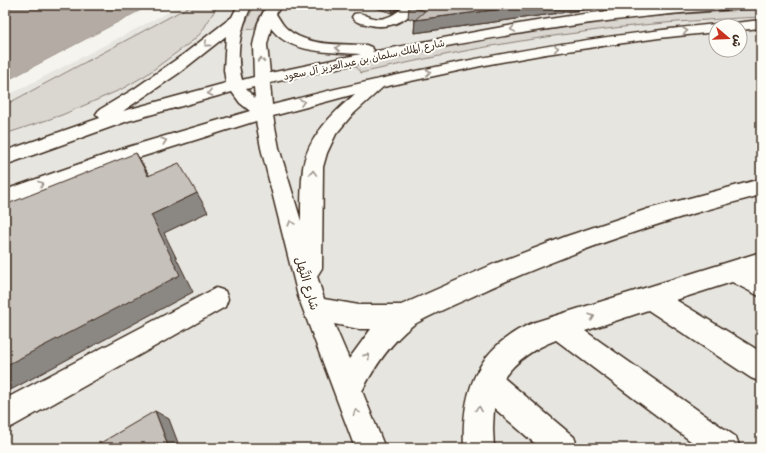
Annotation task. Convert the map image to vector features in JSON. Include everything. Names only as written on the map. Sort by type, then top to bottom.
[{"type":"street","points":[[245,5],[237,20],[232,37],[231,72],[236,87],[243,96],[252,105],[264,113]]},
{"type":"street","points":[[359,17],[377,22],[391,21],[402,16],[412,5]]},
{"type":"street","name":"شارع الملك سلمان بن عبدالعزيز آل سعود","points":[[5,158],[129,115],[195,96],[323,66],[466,38],[571,21],[665,10],[733,5]]},
{"type":"street","points":[[272,9],[282,32],[300,42],[323,47],[391,52]]},
{"type":"street","name":"شارع النَّهل","points":[[272,9],[261,40],[264,113],[270,148],[313,302],[370,448]]},
{"type":"street","points":[[61,138],[154,84],[196,54],[237,20]]},
{"type":"street","points":[[748,26],[760,25]]},
{"type":"street","points":[[5,199],[126,153],[171,138],[380,82],[540,51],[644,35],[708,29]]},
{"type":"street","points":[[380,82],[341,114],[331,126],[316,152],[313,168],[313,302],[358,317],[404,317]]},
{"type":"street","points":[[347,390],[358,369],[372,349],[387,332],[404,317],[486,278],[561,247],[639,219],[761,187]]},
{"type":"street","points":[[478,448],[478,408],[486,382],[493,369],[505,354],[519,343],[535,335],[761,262]]},
{"type":"street","points":[[734,271],[761,286]]},
{"type":"street","points":[[651,298],[761,368]]},
{"type":"street","points":[[5,415],[216,299]]},
{"type":"street","points":[[559,327],[725,448]]},
{"type":"street","points":[[486,382],[563,448]]},
{"type":"shaded area","points":[[5,5],[151,5],[5,82]]},
{"type":"shaded area","points":[[182,5],[761,5],[761,448],[5,448],[5,97]]},
{"type":"shaded area","points":[[192,5],[218,5],[201,33],[146,75],[122,89],[62,115],[5,134],[5,105]]},
{"type":"shaded area","points":[[255,5],[265,5],[254,29],[242,30]]},
{"type":"shaded area","points":[[761,9],[761,17],[708,18],[708,20],[645,25],[549,37],[468,50],[361,73],[354,64],[434,48],[541,30],[592,23]]},
{"type":"pier","points":[[153,5],[5,84],[5,82]]},
{"type":"building","points":[[532,5],[415,20],[425,11],[409,6]]},
{"type":"building","points":[[136,153],[148,176],[179,163],[197,193],[151,215],[180,275],[5,366],[5,205]]},
{"type":"building","points":[[155,411],[169,448],[92,448]]}]
